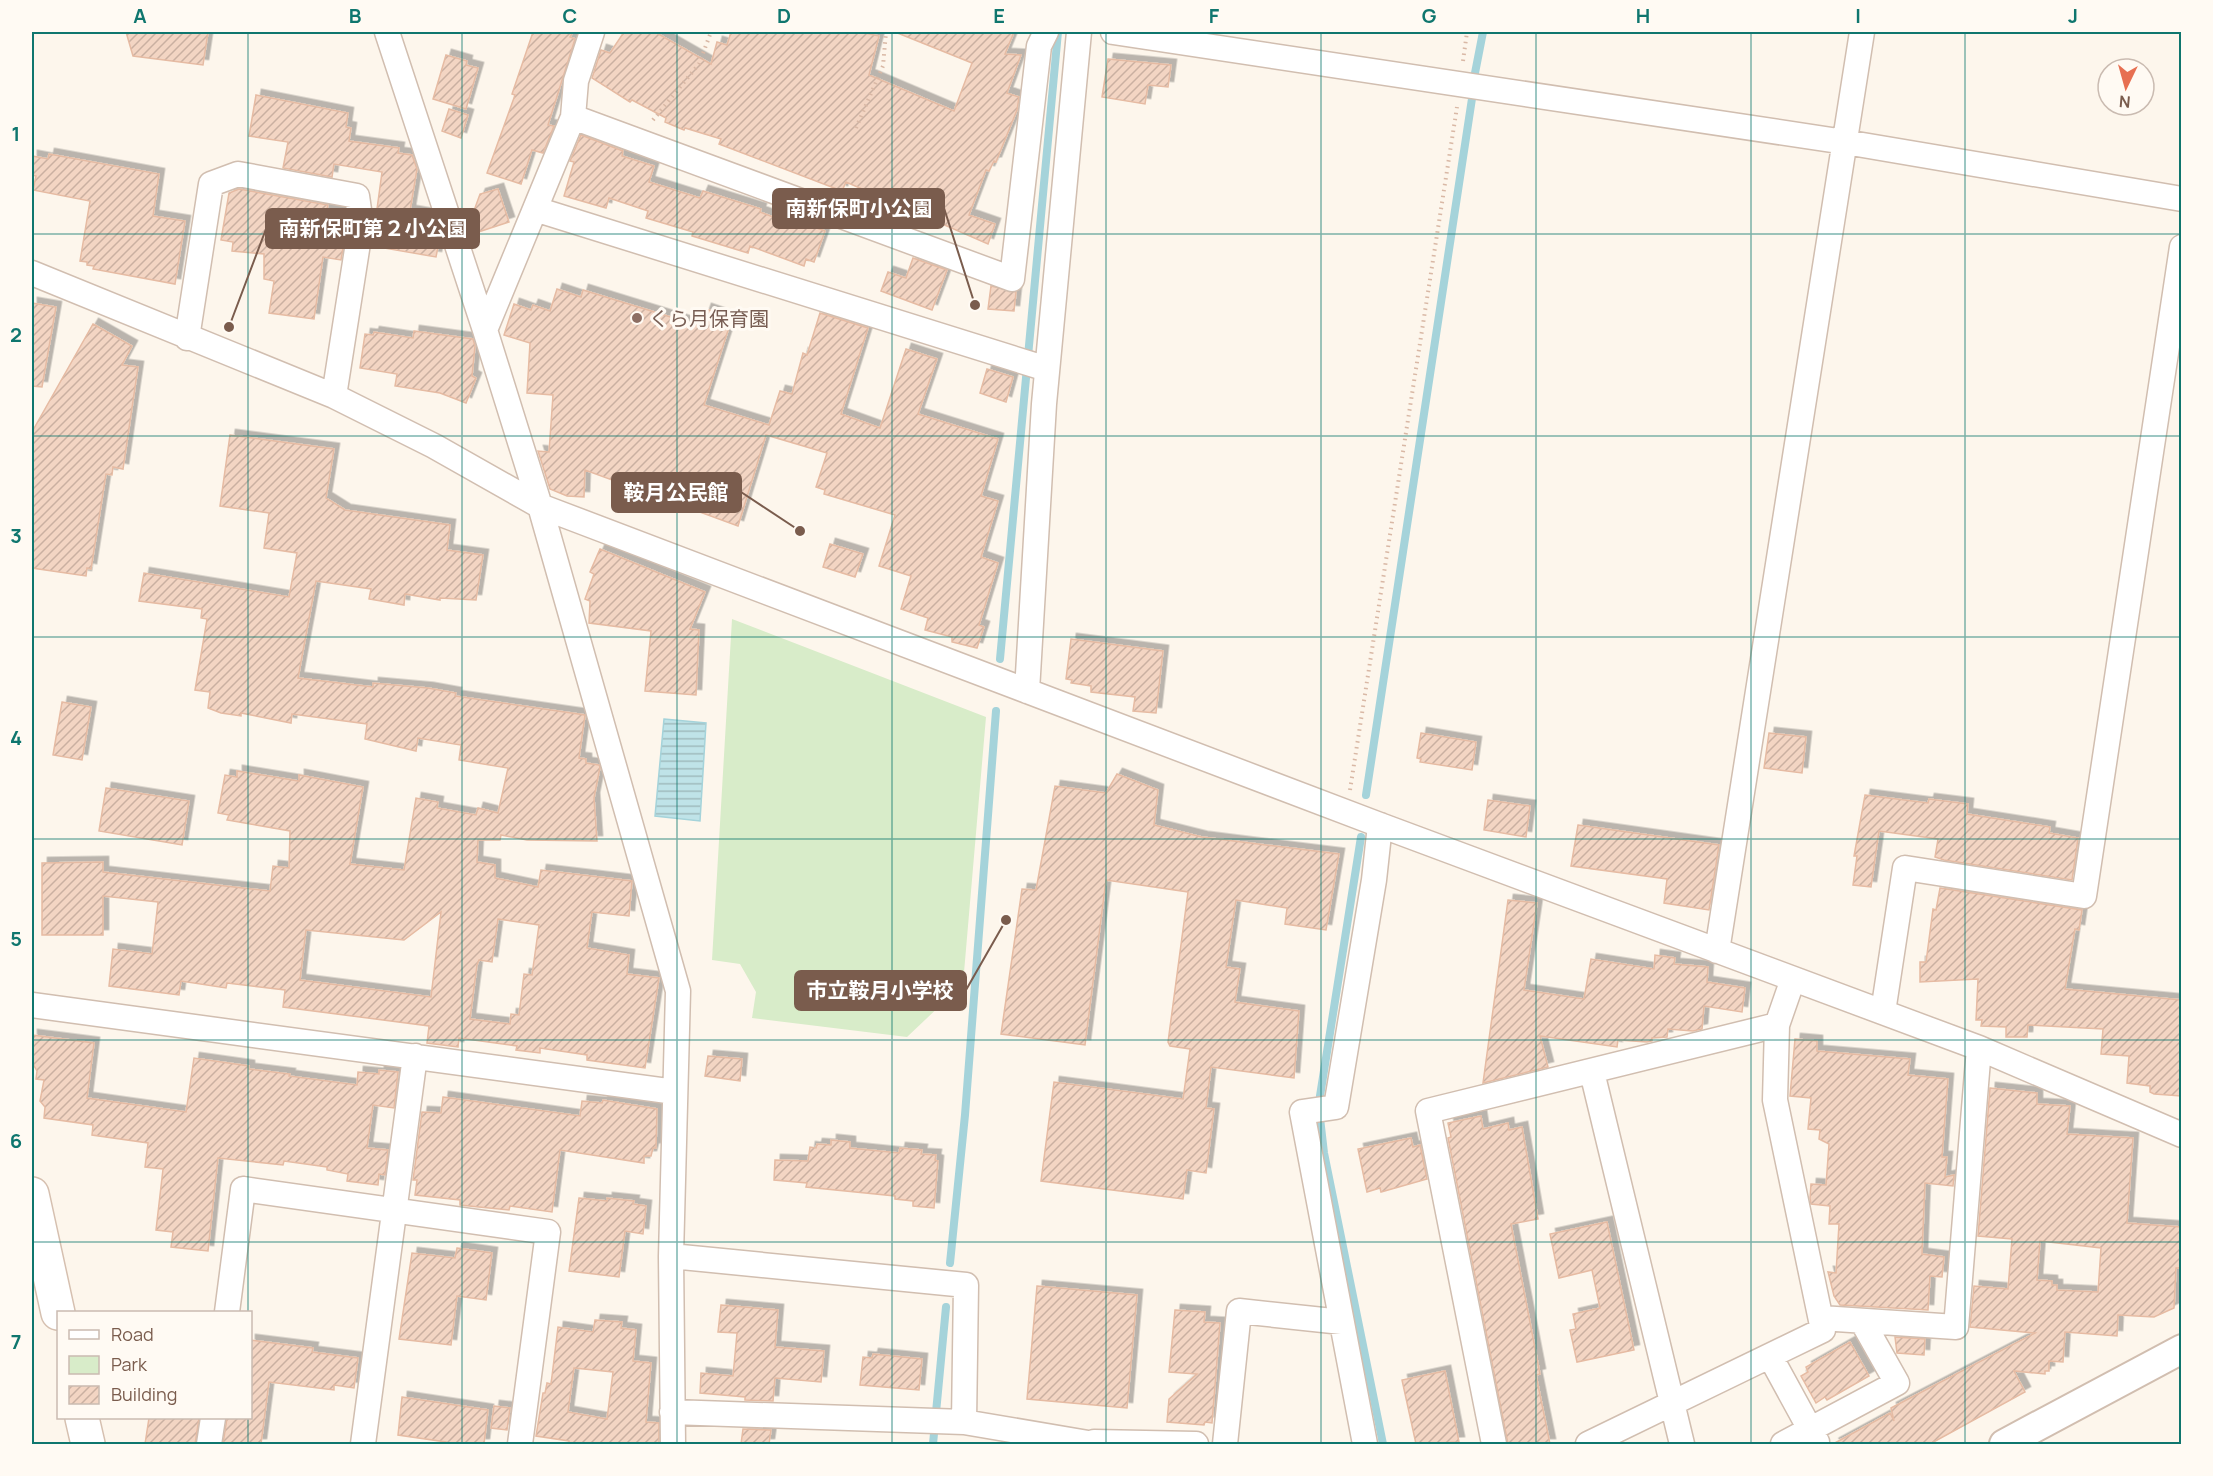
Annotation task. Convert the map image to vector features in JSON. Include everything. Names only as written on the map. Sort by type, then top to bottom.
[{"type":"main road","points":[[32,1194],[58,1311]]},
{"type":"main road","points":[[82,1419],[88,1444]]},
{"type":"street","points":[[387,32],[540,506],[678,991],[671,1256],[673,1444]]},
{"type":"street","points":[[485,330],[573,117],[576,81],[592,32]]},
{"type":"street","points":[[573,117],[1012,279],[1022,209],[1039,46],[1046,32]]},
{"type":"street","points":[[1026,691],[1047,369],[1079,32]]},
{"type":"street","points":[[1113,32],[1460,82],[1845,142],[2181,199]]},
{"type":"street","points":[[1717,951],[1862,32]]},
{"type":"street","points":[[187,338],[212,184],[238,174],[357,196],[361,224],[334,396]]},
{"type":"street","points":[[535,209],[1047,369]]},
{"type":"street","points":[[1883,1012],[1905,868],[2084,896],[2181,247]]},
{"type":"street","points":[[32,273],[334,396],[434,446],[540,506],[1380,825],[1979,1048],[2181,1135]]},
{"type":"street","points":[[1365,1444],[1302,1112],[1336,1107],[1374,880],[1380,825]]},
{"type":"street","points":[[1588,1444],[1823,1330],[1775,1100],[1777,1025],[1793,979]]},
{"type":"street","points":[[32,1005],[675,1092]]},
{"type":"street","points":[[1494,1444],[1428,1111],[1777,1025]]},
{"type":"street","points":[[1821,1318],[1956,1327],[1979,1048]]},
{"type":"street","points":[[363,1444],[415,1056]]},
{"type":"street","points":[[1592,1072],[1682,1444]]},
{"type":"street","points":[[227,1311],[243,1189],[548,1232],[520,1444]]},
{"type":"street","points":[[671,1256],[966,1285],[945,1421]]},
{"type":"street","points":[[1225,1444],[1239,1311],[1342,1322]]},
{"type":"street","points":[[1783,1444],[1815,1437],[1897,1383],[1863,1321]]},
{"type":"street","points":[[2004,1444],[2181,1349]]},
{"type":"street","points":[[1770,1356],[1815,1437]]},
{"type":"street","points":[[672,1412],[945,1421],[1094,1443],[1196,1444]]},
{"type":"street","points":[[209,1444],[213,1419]]},
{"type":"path","points":[[636,140],[699,64],[711,32]]},
{"type":"path","points":[[856,128],[883,66],[886,32]]},
{"type":"path","points":[[1347,812],[1448,172],[1467,32]]},
{"type":"green space","points":[[732,619],[986,717],[963,984],[907,1037],[752,1018],[756,992],[740,964],[712,960]]},
{"type":"water","points":[[664,719],[706,723],[700,821],[655,816]]},
{"type":"building","points":[[126,32],[208,32],[203,65],[133,56]]},
{"type":"building","points":[[533,32],[573,32],[570,37],[575,39],[548,125],[554,126],[543,153],[532,150],[521,184],[487,173],[515,95],[512,94]]},
{"type":"building","points":[[624,32],[655,32],[711,64],[717,42],[727,45],[731,32],[860,32],[879,36],[869,75],[954,111],[972,63],[895,32],[1014,32],[1005,54],[1021,55],[1007,93],[1019,97],[1017,110],[996,162],[994,161],[989,171],[986,170],[969,215],[995,224],[988,244],[846,182],[842,191],[719,144],[721,139],[685,128],[684,130],[665,122],[666,118],[632,100],[630,102],[592,78],[601,50],[610,53]]},
{"type":"building","points":[[446,55],[467,61],[466,65],[478,68],[466,109],[433,99]]},
{"type":"building","points":[[1108,59],[1171,65],[1168,87],[1148,85],[1145,104],[1102,97]]},
{"type":"building","points":[[256,95],[348,113],[346,127],[351,128],[349,141],[399,148],[398,153],[412,155],[417,169],[410,211],[432,215],[434,221],[430,233],[440,237],[436,257],[372,246],[382,172],[334,164],[332,177],[283,168],[288,142],[249,136]]},
{"type":"building","points":[[449,109],[468,115],[461,138],[442,131]]},
{"type":"building","points":[[581,135],[623,151],[622,156],[654,166],[649,182],[700,198],[703,191],[761,209],[760,212],[797,226],[798,221],[825,231],[814,262],[806,259],[804,266],[750,246],[748,253],[692,236],[693,232],[646,218],[648,211],[609,198],[606,208],[564,196],[574,162],[570,161]]},
{"type":"building","points":[[49,154],[159,174],[153,216],[185,221],[175,284],[93,269],[94,266],[80,261],[90,201],[33,190],[36,176],[32,175],[32,156],[48,159]]},
{"type":"building","points":[[239,189],[328,205],[327,209],[345,212],[347,224],[341,260],[323,257],[314,319],[269,313],[274,281],[264,279],[264,254],[232,251],[233,242],[221,240],[229,193]]},
{"type":"building","points":[[498,189],[509,222],[469,235],[467,230],[480,194]]},
{"type":"building","points":[[913,258],[947,270],[932,310],[881,291],[888,272],[906,278]]},
{"type":"building","points":[[991,286],[1016,292],[1014,311],[988,309]]},
{"type":"building","points":[[557,289],[581,297],[583,290],[700,326],[706,309],[732,318],[704,405],[769,425],[780,391],[792,394],[803,353],[807,355],[820,313],[868,328],[841,414],[880,428],[906,349],[937,359],[918,414],[998,439],[981,496],[998,501],[981,557],[998,563],[979,625],[984,627],[977,648],[952,642],[952,637],[925,630],[928,618],[901,609],[911,576],[879,566],[895,515],[824,494],[825,490],[816,487],[827,453],[766,435],[738,526],[585,470],[584,497],[567,496],[550,489],[538,451],[549,452],[553,395],[527,393],[530,343],[504,335],[514,304],[531,310],[533,305],[550,311]]},
{"type":"building","points":[[32,303],[56,307],[42,387],[32,386]]},
{"type":"building","points":[[93,324],[132,346],[122,365],[138,367],[123,469],[113,467],[112,475],[106,474],[91,569],[87,568],[86,576],[32,568],[32,432]]},
{"type":"building","points":[[414,331],[473,339],[475,346],[472,376],[476,378],[466,403],[440,393],[395,386],[397,374],[360,368],[365,334],[373,335],[374,332],[413,338]]},
{"type":"building","points":[[987,369],[1013,377],[1006,402],[980,393]]},
{"type":"building","points":[[230,435],[334,449],[326,498],[345,510],[450,525],[447,550],[483,555],[476,600],[440,598],[440,600],[405,594],[404,605],[369,599],[371,589],[316,581],[298,678],[373,687],[373,683],[428,688],[456,693],[455,696],[585,715],[579,758],[586,759],[586,763],[600,767],[594,798],[597,841],[527,840],[501,835],[500,840],[478,840],[477,862],[495,865],[495,878],[538,887],[541,870],[632,881],[629,916],[592,912],[587,948],[629,955],[627,974],[659,978],[645,1068],[587,1060],[587,1055],[540,1048],[540,1053],[516,1050],[517,1046],[459,1038],[458,1047],[427,1043],[429,1026],[283,1007],[285,990],[227,983],[226,988],[181,981],[179,995],[109,986],[113,949],[152,954],[158,902],[103,896],[103,935],[42,935],[42,863],[103,862],[103,872],[270,891],[273,866],[289,868],[290,831],[227,820],[229,815],[218,813],[225,775],[237,777],[237,771],[299,781],[299,775],[363,787],[350,864],[404,870],[416,798],[438,802],[437,808],[476,815],[478,808],[498,813],[508,768],[459,760],[461,745],[418,738],[416,751],[365,739],[367,724],[292,714],[291,723],[241,713],[241,716],[221,713],[208,708],[210,692],[195,690],[207,619],[201,618],[202,609],[139,601],[144,573],[289,597],[297,553],[264,548],[269,513],[220,506]],"holes":[[[441,912],[431,997],[300,980],[306,930],[404,940]],[[498,919],[539,925],[532,975],[524,974],[519,1015],[511,1014],[510,1024],[470,1019],[477,965],[479,960],[492,962]]]},
{"type":"building","points":[[830,544],[863,554],[855,577],[823,567]]},
{"type":"building","points":[[600,549],[705,592],[690,629],[699,630],[696,695],[645,691],[651,631],[589,623],[590,601],[585,599],[594,574],[590,572]]},
{"type":"building","points":[[1071,639],[1163,651],[1156,713],[1133,711],[1135,697],[1091,692],[1091,686],[1071,683],[1072,680],[1066,679]]},
{"type":"building","points":[[62,702],[91,707],[82,760],[53,755]]},
{"type":"building","points":[[1421,733],[1476,742],[1472,770],[1420,762],[1421,759],[1417,758]]},
{"type":"building","points":[[1769,733],[1806,737],[1802,773],[1764,768]]},
{"type":"building","points":[[1117,774],[1158,790],[1154,825],[1202,837],[1339,854],[1326,930],[1285,924],[1287,908],[1236,900],[1226,967],[1240,969],[1235,1002],[1299,1011],[1294,1078],[1211,1067],[1206,1108],[1214,1109],[1206,1173],[1187,1170],[1183,1199],[1041,1181],[1054,1082],[1183,1099],[1190,1049],[1170,1046],[1168,1042],[1188,892],[1106,880],[1085,1045],[1001,1034],[1022,889],[1036,890],[1055,786],[1106,793]]},
{"type":"building","points":[[106,788],[189,801],[182,845],[99,831]]},
{"type":"building","points":[[1865,795],[1928,803],[1929,799],[1968,804],[1967,814],[2050,827],[2049,833],[2078,838],[2072,880],[1944,860],[1935,857],[1938,839],[1879,831],[1871,887],[1853,885],[1857,856],[1854,856]]},
{"type":"building","points":[[1488,800],[1530,806],[1526,837],[1484,830]]},
{"type":"building","points":[[1578,825],[1719,845],[1709,910],[1664,903],[1667,879],[1571,866]]},
{"type":"building","points":[[1940,888],[2082,910],[2079,930],[2075,929],[2065,989],[2181,1000],[2181,1096],[2154,1094],[2150,1092],[2150,1086],[2127,1083],[2129,1056],[2101,1054],[2103,1029],[2028,1025],[2027,1037],[2006,1037],[2006,1027],[1981,1026],[1982,1020],[1976,1020],[1978,979],[1920,982],[1920,962],[1926,962],[1933,909],[1936,910]]},
{"type":"building","points":[[1508,900],[1537,903],[1524,990],[1584,999],[1591,959],[1654,969],[1655,955],[1675,958],[1674,964],[1708,967],[1707,982],[1745,988],[1742,1012],[1704,1006],[1702,1029],[1693,1031],[1668,1029],[1667,1037],[1652,1038],[1652,1041],[1647,1042],[1618,1040],[1617,1047],[1540,1036],[1548,1067],[1483,1083]]},
{"type":"building","points":[[32,1035],[94,1043],[87,1098],[186,1112],[194,1058],[249,1066],[249,1069],[290,1074],[289,1076],[357,1085],[358,1072],[379,1074],[379,1070],[398,1072],[394,1108],[373,1105],[367,1148],[388,1150],[385,1175],[379,1174],[378,1185],[347,1181],[348,1174],[327,1170],[327,1167],[284,1161],[283,1165],[218,1158],[208,1251],[171,1247],[173,1232],[156,1230],[163,1169],[145,1167],[148,1143],[92,1135],[93,1125],[44,1118],[45,1107],[40,1101],[44,1080],[36,1079]]},
{"type":"building","points":[[1795,1039],[1817,1041],[1817,1051],[1910,1059],[1908,1075],[1948,1079],[1942,1157],[1947,1157],[1945,1177],[1954,1175],[1953,1186],[1925,1183],[1922,1254],[1944,1257],[1942,1277],[1930,1276],[1928,1310],[1840,1305],[1834,1296],[1828,1272],[1836,1273],[1839,1224],[1829,1224],[1830,1206],[1811,1204],[1810,1198],[1811,1184],[1826,1185],[1829,1144],[1819,1139],[1820,1130],[1808,1129],[1811,1098],[1790,1096]]},
{"type":"building","points":[[708,1056],[742,1059],[740,1081],[705,1076]]},
{"type":"building","points":[[1990,1088],[2037,1093],[2037,1104],[2070,1106],[2067,1134],[2133,1138],[2127,1223],[2181,1227],[2181,1268],[2176,1268],[2174,1308],[2154,1317],[2118,1315],[2117,1336],[2065,1332],[2063,1362],[2049,1361],[2049,1371],[2045,1371],[2045,1374],[2014,1371],[2025,1392],[1930,1444],[1833,1444],[1890,1413],[1894,1421],[1891,1408],[2035,1333],[1970,1327],[1974,1286],[2008,1289],[2012,1239],[1978,1236]],"holes":[[[2040,1241],[2101,1248],[2098,1292],[2057,1290],[2057,1285],[2052,1285],[2052,1281],[2037,1280]]]},
{"type":"building","points":[[443,1097],[580,1116],[582,1101],[602,1103],[603,1100],[657,1109],[656,1148],[653,1148],[651,1156],[644,1156],[644,1163],[560,1150],[552,1212],[510,1206],[509,1210],[460,1205],[460,1200],[415,1195],[417,1180],[413,1180],[422,1112],[441,1113]]},
{"type":"building","points":[[1481,1116],[1483,1129],[1508,1123],[1509,1130],[1522,1127],[1538,1219],[1511,1224],[1540,1374],[1536,1375],[1550,1444],[1508,1444],[1448,1138],[1451,1137],[1448,1123]]},
{"type":"building","points":[[1411,1138],[1413,1147],[1420,1145],[1427,1179],[1381,1192],[1380,1188],[1367,1192],[1358,1149]]},
{"type":"building","points":[[831,1140],[850,1142],[850,1148],[899,1153],[900,1148],[922,1150],[921,1154],[936,1155],[935,1160],[938,1161],[934,1208],[913,1206],[913,1201],[895,1199],[895,1196],[806,1187],[807,1183],[774,1180],[775,1160],[808,1161],[810,1147],[816,1148],[817,1144],[831,1145]]},
{"type":"building","points":[[579,1198],[634,1201],[633,1204],[646,1206],[643,1234],[625,1231],[619,1277],[569,1271]]},
{"type":"building","points":[[1607,1222],[1634,1350],[1577,1362],[1570,1330],[1576,1329],[1573,1314],[1600,1308],[1592,1270],[1559,1278],[1550,1234]]},
{"type":"building","points":[[457,1248],[492,1253],[486,1300],[457,1296],[451,1345],[399,1339],[412,1253],[455,1258]]},
{"type":"building","points":[[1037,1286],[1137,1295],[1127,1408],[1027,1399]]},
{"type":"building","points":[[721,1305],[778,1310],[775,1347],[824,1351],[821,1382],[775,1378],[773,1401],[745,1400],[745,1397],[700,1393],[701,1373],[733,1376],[737,1333],[718,1332]]},
{"type":"building","points":[[1175,1310],[1205,1312],[1204,1322],[1220,1323],[1212,1423],[1205,1422],[1204,1425],[1167,1422],[1169,1399],[1197,1374],[1169,1372]]},
{"type":"building","points":[[595,1320],[622,1322],[621,1328],[636,1330],[633,1361],[651,1363],[646,1422],[659,1423],[659,1444],[569,1444],[569,1441],[536,1436],[543,1393],[545,1393],[547,1383],[551,1384],[558,1327],[593,1332]],"holes":[[[574,1368],[613,1372],[607,1419],[568,1412]]]},
{"type":"building","points":[[1895,1337],[1925,1339],[1924,1355],[1897,1353]]},
{"type":"building","points":[[252,1340],[313,1348],[312,1352],[358,1358],[354,1388],[334,1385],[334,1390],[269,1382],[261,1444],[223,1444],[227,1419],[252,1419]]},
{"type":"building","points":[[1850,1342],[1869,1376],[1827,1400],[1825,1397],[1816,1403],[1801,1376],[1808,1372],[1806,1367]]},
{"type":"building","points":[[873,1354],[922,1359],[919,1390],[860,1385],[863,1357],[872,1358]]},
{"type":"building","points":[[1445,1371],[1459,1442],[1416,1444],[1402,1380]]},
{"type":"building","points":[[402,1397],[488,1410],[484,1444],[446,1444],[446,1442],[398,1435]]},
{"type":"building","points":[[494,1406],[510,1408],[507,1430],[491,1428]]},
{"type":"building","points":[[149,1419],[199,1419],[195,1444],[145,1444]]},
{"type":"building","points":[[743,1429],[771,1430],[769,1444],[741,1444]]},
{"type":"waterway","points":[[1000,659],[1058,32]]},
{"type":"waterway","points":[[1475,73],[1483,32]]},
{"type":"waterway","points":[[1366,795],[1473,92]]},
{"type":"waterway","points":[[950,1263],[965,1115],[996,711]]},
{"type":"waterway","points":[[1320,1096],[1361,837]]},
{"type":"waterway","points":[[1320,1118],[1324,1153],[1383,1444]]},
{"type":"waterway","points":[[933,1444],[946,1307]]},
{"type":"place","name":"南新保町小公園","points":[[975,305]]},
{"type":"place","name":"くら月保育園","points":[[637,318]]},
{"type":"place","name":"南新保町第２小公園","points":[[229,327]]},
{"type":"place","name":"鞍月公民館","points":[[800,531]]},
{"type":"place","name":"市立鞍月小学校","points":[[1006,920]]}]
